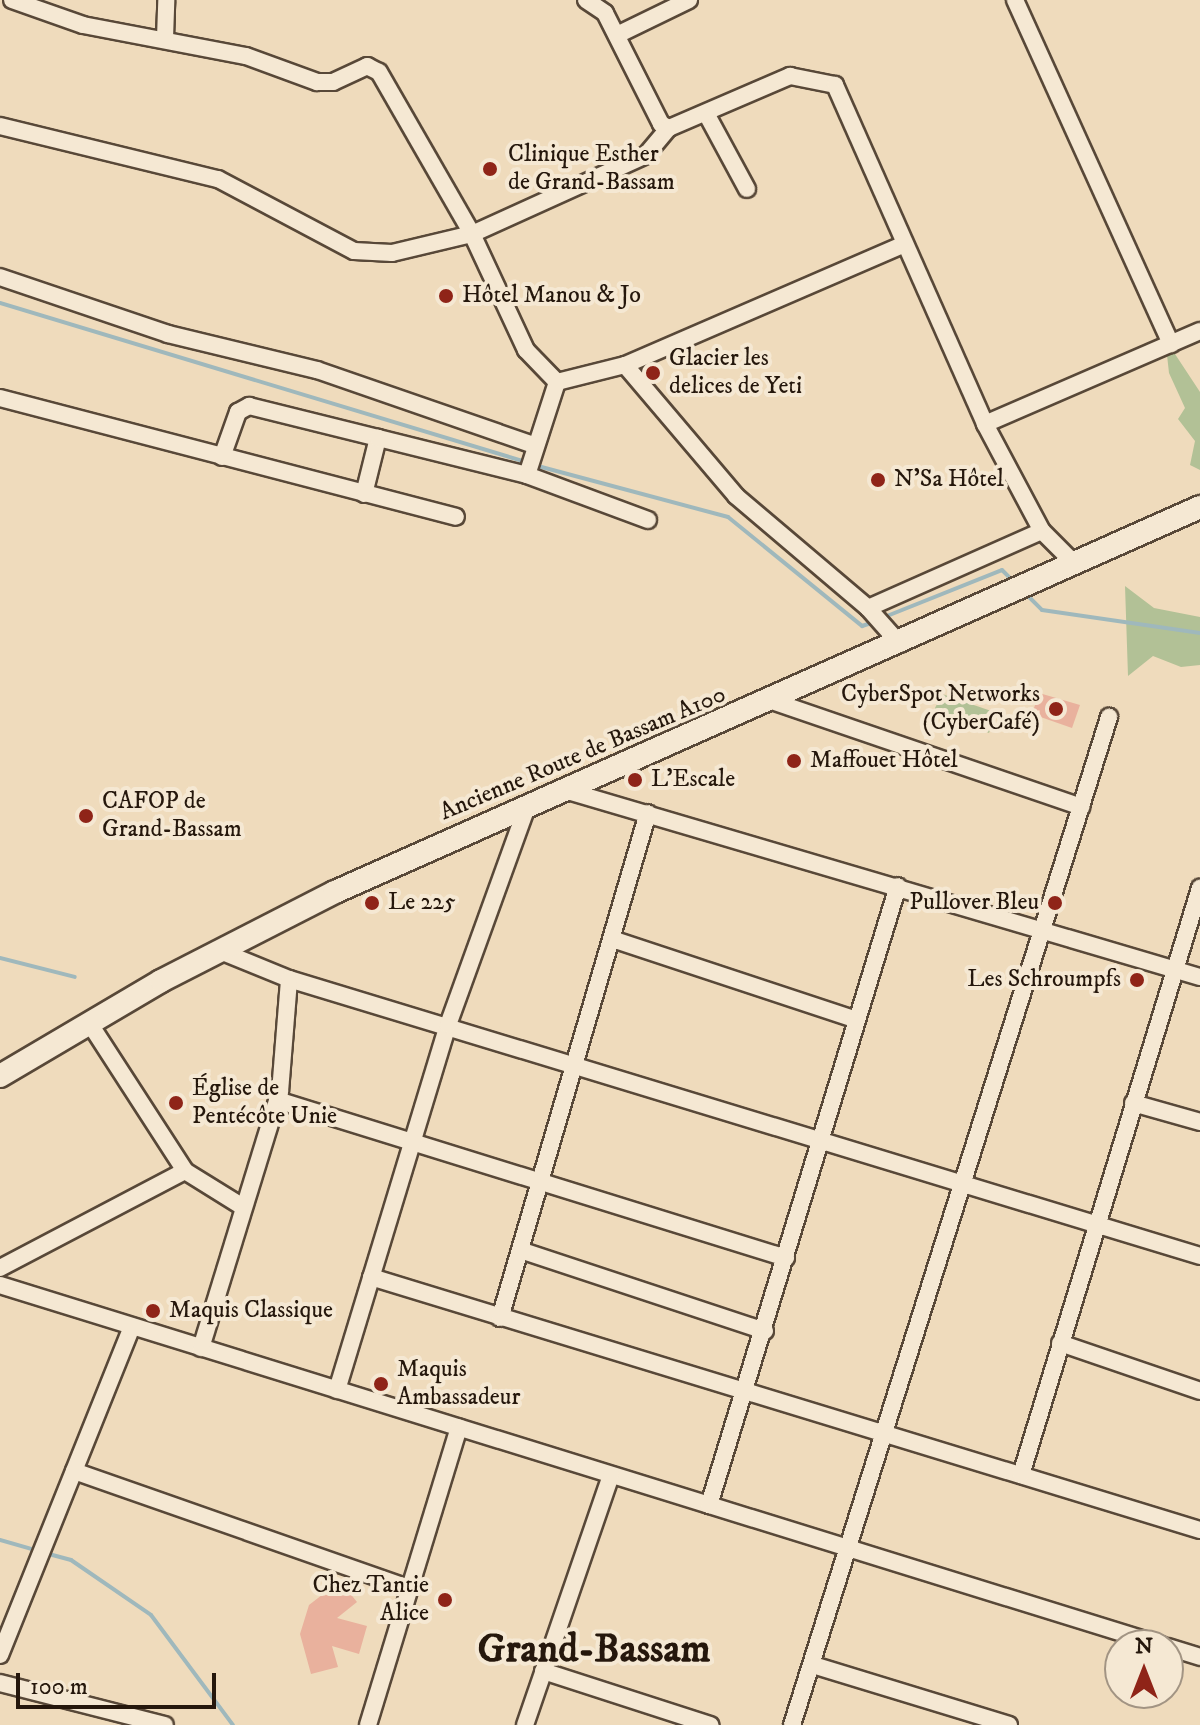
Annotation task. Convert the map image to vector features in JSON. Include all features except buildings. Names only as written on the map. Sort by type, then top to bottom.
[{"type":"main road","name":"Ancienne Route de Bassam A100","points":[[0,1076],[218,950],[527,807],[900,644],[1200,507]]},
{"type":"street","points":[[12,0],[83,25],[165,38],[246,56],[317,82],[333,82],[367,66],[379,72],[472,234],[526,350],[557,382]]},
{"type":"street","points":[[165,38],[166,0]]},
{"type":"street","points":[[586,0],[605,13],[661,124],[669,128]]},
{"type":"street","points":[[617,35],[689,0]]},
{"type":"street","points":[[1015,0],[1171,344]]},
{"type":"street","points":[[0,126],[218,179],[354,251],[414,251],[472,234],[646,155],[669,128],[707,115],[790,76],[835,85],[902,245],[985,424],[1042,531],[1074,563]]},
{"type":"street","points":[[707,115],[747,189]]},
{"type":"street","points":[[557,382],[625,365],[902,245]]},
{"type":"street","points":[[0,277],[168,334],[317,370],[534,445]]},
{"type":"street","points":[[985,424],[1200,331]]},
{"type":"street","points":[[625,365],[736,496],[868,608],[900,644]]},
{"type":"street","points":[[527,475],[534,445],[557,382]]},
{"type":"street","points":[[0,398],[456,517]]},
{"type":"street","points":[[222,457],[238,412],[249,406],[527,475],[648,520]]},
{"type":"street","points":[[364,494],[378,438]]},
{"type":"street","points":[[868,608],[1042,531]]},
{"type":"street","points":[[772,701],[1081,807]]},
{"type":"street","points":[[792,1725],[847,1548],[887,1433],[959,1184],[1109,717]]},
{"type":"street","points":[[568,791],[1200,977]]},
{"type":"street","points":[[337,1390],[448,1025],[527,807]]},
{"type":"street","points":[[500,1318],[648,813]]},
{"type":"street","points":[[709,1505],[765,1331],[819,1139],[898,886]]},
{"type":"street","points":[[1021,1475],[1200,888]]},
{"type":"street","points":[[612,939],[857,1020]]},
{"type":"street","points":[[218,950],[289,979],[1200,1256]]},
{"type":"street","points":[[201,1348],[277,1100],[288,1036],[289,979]]},
{"type":"street","points":[[90,1024],[185,1171],[243,1207]]},
{"type":"street","points":[[277,1100],[414,1139],[539,1182],[786,1258]]},
{"type":"street","points":[[1133,1103],[1200,1122]]},
{"type":"street","points":[[0,1268],[185,1171]]},
{"type":"street","points":[[520,1250],[765,1331]]},
{"type":"street","points":[[371,1277],[1200,1530]]},
{"type":"street","points":[[0,1285],[1109,1629]]},
{"type":"street","points":[[0,1655],[132,1326]]},
{"type":"street","points":[[1060,1343],[1200,1391]]},
{"type":"street","points":[[368,1725],[459,1428]]},
{"type":"street","points":[[74,1471],[409,1588]]},
{"type":"street","points":[[525,1725],[611,1475]]},
{"type":"street","points":[[813,1665],[1009,1725]]},
{"type":"street","points":[[543,1671],[710,1725]]},
{"type":"street","points":[[0,1683],[130,1721],[165,1725]]},
{"type":"green space","points":[[1173,351],[1200,392],[1200,470],[1190,465],[1195,441],[1178,419],[1185,408],[1169,373],[1167,355]]},
{"type":"green space","points":[[1125,586],[1154,608],[1200,617],[1200,665],[1181,667],[1153,656],[1128,676]]},
{"type":"green space","points":[[942,694],[997,713],[989,733],[934,710]]},
{"type":"waterway","points":[[0,303],[526,462]]},
{"type":"waterway","points":[[534,465],[728,517],[862,626],[874,622]]},
{"type":"waterway","points":[[882,618],[1002,570],[1012,580]]},
{"type":"waterway","points":[[1024,592],[1042,610],[1200,633]]},
{"type":"waterway","points":[[0,958],[75,977]]},
{"type":"waterway","points":[[0,1540],[36,1550]]},
{"type":"waterway","points":[[45,1553],[71,1560],[151,1615],[233,1725]]},
{"type":"place","name":"Clinique Esther de Grand-Bassam","points":[[490,169]]},
{"type":"place","name":"Hôtel Manou & Jo","points":[[446,296]]},
{"type":"place","name":"Glacier les delices de Yeti","points":[[653,373]]},
{"type":"place","name":"N’Sa Hôtel","points":[[878,480]]},
{"type":"place","name":"CyberSpot Networks (CyberCafé)","points":[[1056,709]]},
{"type":"place","name":"Maffouet Hôtel","points":[[794,761]]},
{"type":"place","name":"L'Escale","points":[[635,780]]},
{"type":"place","name":"CAFOP de Grand-Bassam","points":[[86,816]]},
{"type":"place","name":"Le 225","points":[[372,903]]},
{"type":"place","name":"Pullover Bleu","points":[[1055,903]]},
{"type":"place","name":"Les Schroumpfs","points":[[1137,980]]},
{"type":"place","name":"Église de Pentécôte Unie","points":[[176,1103]]},
{"type":"place","name":"Maquis Classique","points":[[153,1311]]},
{"type":"place","name":"Maquis Ambassadeur","points":[[381,1384]]},
{"type":"place","name":"Chez Tantie Alice","points":[[445,1600]]},
{"type":"district","name":"Grand-Bassam","points":[[594,1650]]}]
